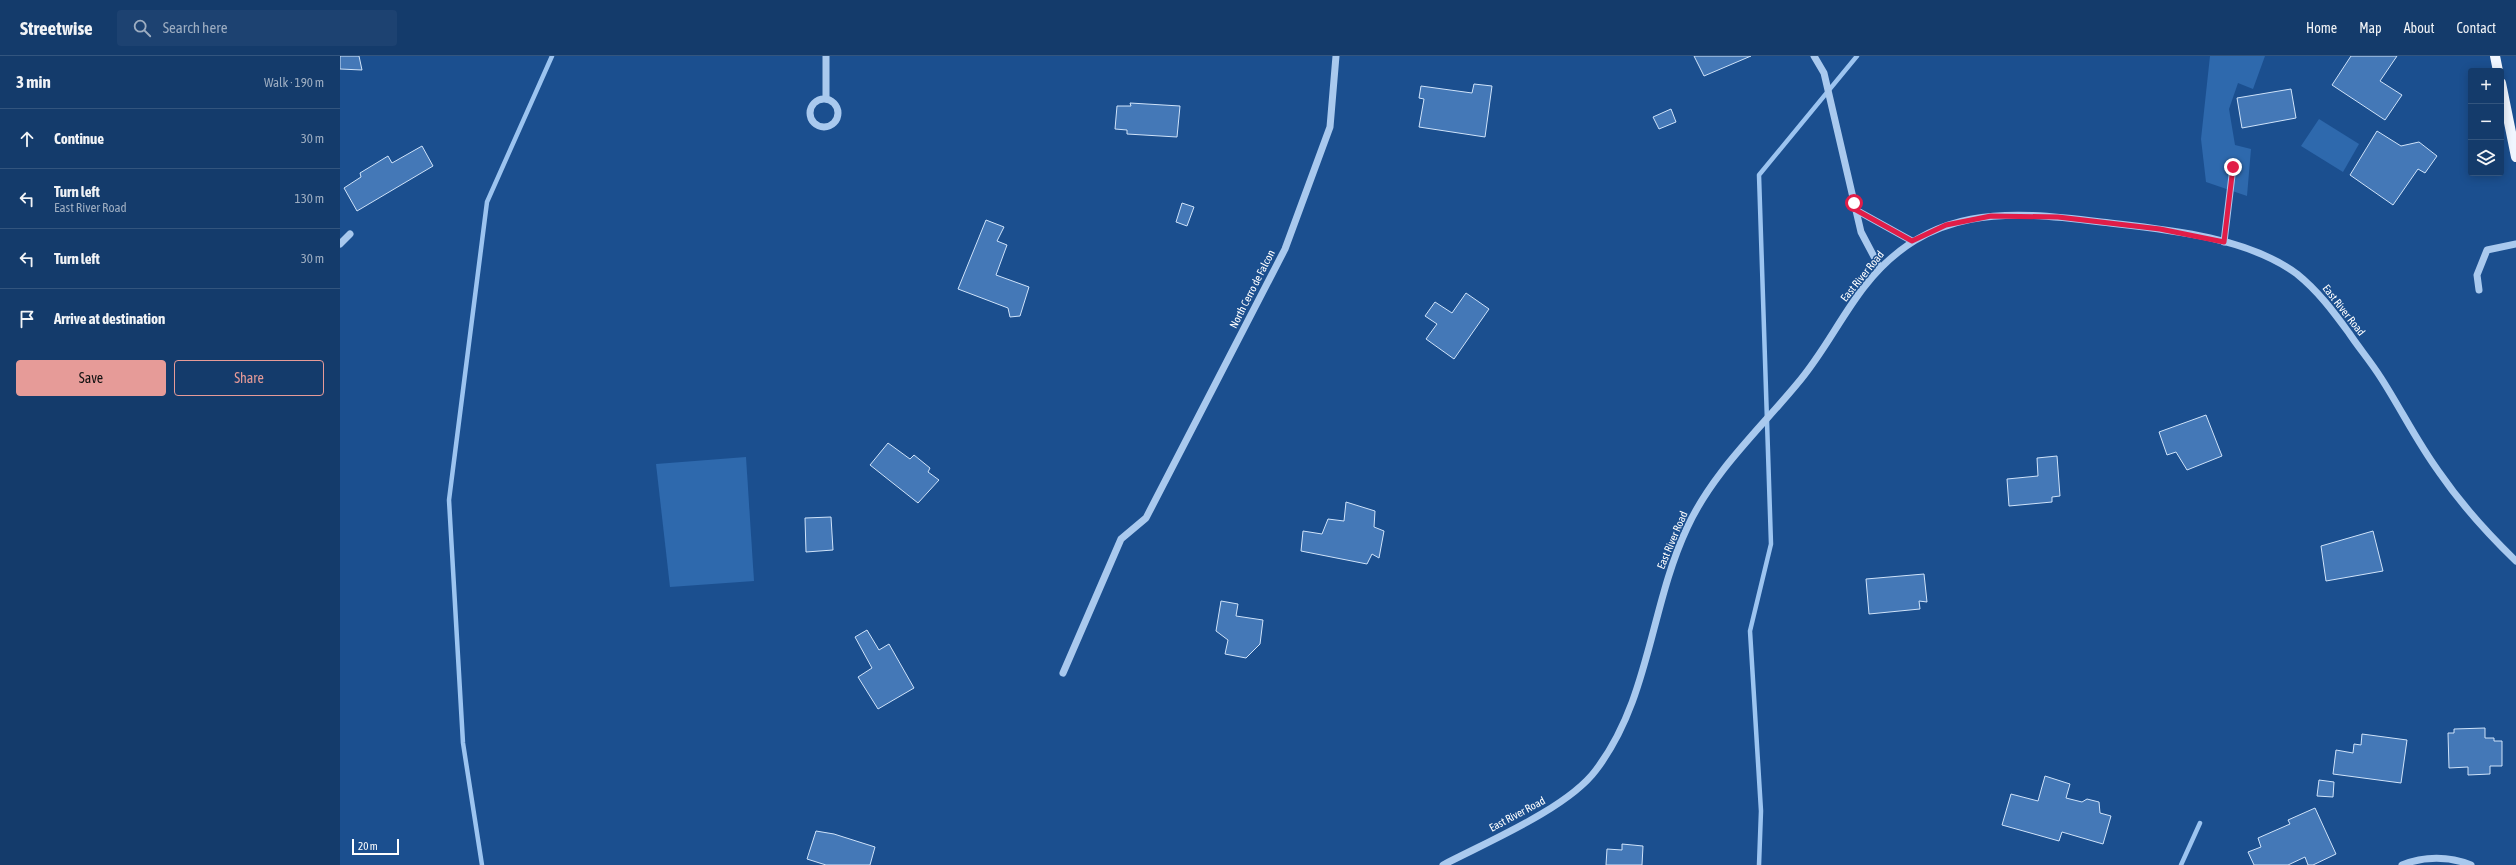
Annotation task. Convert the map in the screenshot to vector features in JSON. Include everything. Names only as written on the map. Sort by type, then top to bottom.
[{"type":"main road","points":[[2495,56],[2497,68]]},
{"type":"main road","points":[[2504,98],[2516,157]]},
{"type":"street","points":[[826,56],[826,98]]},
{"type":"street","name":"North Cerro de Falcon","points":[[1063,673],[1121,539],[1146,518],[1285,249],[1330,127],[1336,56]]},
{"type":"street","points":[[1814,56],[1824,73],[1861,232],[1880,268]]},
{"type":"street","points":[[826,98],[835,103],[838,112],[832,125],[822,127],[814,123],[810,110],[813,102],[826,98]]},
{"type":"street","points":[[2224,242],[2233,167]]},
{"type":"street","points":[[1856,210],[1912,241]]},
{"type":"street","name":"East River Road","points":[[1443,865],[1558,804],[1594,773],[1617,738],[1630,712],[1658,608],[1687,526],[1708,490],[1735,455],[1799,382],[1862,289],[1880,268],[1912,241],[1946,225],[1991,216],[2058,217],[2160,229],[2224,242],[2259,254],[2293,272],[2321,295],[2379,375],[2438,471],[2483,528],[2516,561]]},
{"type":"street","points":[[340,244],[350,234]]},
{"type":"street","points":[[2479,290],[2477,275],[2487,250],[2516,244]]},
{"type":"street","points":[[2402,865],[2415,860],[2454,858],[2471,865]]},
{"type":"shaded area","points":[[2210,56],[2265,56],[2253,89],[2238,83],[2229,109],[2235,145],[2251,149],[2247,196],[2206,182],[2201,139]]},
{"type":"shaded area","points":[[2319,119],[2359,144],[2343,172],[2301,146]]},
{"type":"shaded area","points":[[746,457],[754,581],[670,587],[656,464]]},
{"type":"building","points":[[340,56],[359,56],[362,70],[340,69]]},
{"type":"building","points":[[1694,56],[1751,56],[1704,76]]},
{"type":"building","points":[[2351,56],[2397,56],[2380,81],[2402,95],[2385,120],[2332,85]]},
{"type":"building","points":[[1474,84],[1492,86],[1485,137],[1419,127],[1424,99],[1419,98],[1421,86],[1472,93]]},
{"type":"building","points":[[2291,89],[2296,118],[2242,128],[2237,98]]},
{"type":"building","points":[[1130,103],[1180,106],[1177,137],[1127,134],[1127,130],[1115,129],[1117,106],[1131,106]]},
{"type":"building","points":[[1671,109],[1676,122],[1659,129],[1653,117]]},
{"type":"building","points":[[2377,131],[2401,146],[2419,142],[2437,156],[2425,173],[2418,169],[2393,205],[2350,175]]},
{"type":"building","points":[[422,146],[433,166],[357,211],[344,188],[361,177],[360,173],[388,156],[392,163]]},
{"type":"building","points":[[1182,203],[1194,207],[1187,226],[1176,222]]},
{"type":"building","points":[[986,220],[1004,227],[997,241],[1007,245],[996,275],[1029,287],[1020,316],[1010,317],[1008,308],[958,289]]},
{"type":"building","points":[[1466,293],[1489,309],[1454,359],[1426,339],[1437,324],[1425,316],[1435,302],[1452,313]]},
{"type":"building","points":[[2206,415],[2222,456],[2187,470],[2176,452],[2167,455],[2159,432]]},
{"type":"building","points":[[888,443],[910,459],[914,455],[930,468],[928,472],[939,480],[918,503],[870,465]]},
{"type":"building","points":[[2057,456],[2060,496],[2052,497],[2052,502],[2009,506],[2007,479],[2038,476],[2037,458]]},
{"type":"building","points":[[1346,502],[1375,511],[1374,527],[1384,531],[1379,558],[1372,554],[1367,564],[1301,551],[1303,531],[1322,534],[1328,519],[1344,521]]},
{"type":"building","points":[[831,517],[833,550],[806,552],[805,518]]},
{"type":"building","points":[[2373,531],[2383,571],[2326,581],[2321,546]]},
{"type":"building","points":[[1924,574],[1927,602],[1919,601],[1920,609],[1869,614],[1866,579]]},
{"type":"building","points":[[1221,601],[1238,604],[1236,616],[1263,620],[1260,644],[1246,658],[1225,654],[1228,640],[1216,631]]},
{"type":"building","points":[[867,630],[879,650],[889,644],[914,688],[878,709],[858,677],[872,668],[855,637]]},
{"type":"building","points":[[2485,728],[2485,738],[2494,738],[2494,741],[2502,741],[2502,766],[2490,766],[2490,774],[2468,775],[2468,767],[2449,768],[2448,733],[2454,733],[2454,729]]},
{"type":"building","points":[[2362,734],[2407,740],[2401,783],[2333,774],[2336,750],[2353,753],[2354,744],[2361,745]]},
{"type":"building","points":[[2045,776],[2070,784],[2066,798],[2082,802],[2087,799],[2099,802],[2100,813],[2111,816],[2103,844],[2062,832],[2059,841],[2002,825],[2011,794],[2038,801]]},
{"type":"building","points":[[2319,780],[2334,782],[2333,797],[2317,796]]},
{"type":"building","points":[[2315,808],[2336,854],[2313,865],[2308,865],[2305,857],[2288,865],[2254,865],[2248,852],[2261,847],[2258,838],[2290,824],[2288,820]]},
{"type":"building","points":[[816,831],[834,834],[875,847],[870,865],[826,865],[807,859]]},
{"type":"building","points":[[1622,844],[1643,846],[1642,865],[1606,865],[1607,849],[1622,850]]},
{"type":"waterway","points":[[482,865],[463,743],[449,500],[487,202],[552,56]]},
{"type":"waterway","points":[[1759,865],[1761,811],[1750,631],[1771,544],[1759,175],[1857,56]]},
{"type":"waterway","points":[[2181,865],[2200,823]]},
{"type":"route","points":[[1854,203],[1856,210],[1912,241],[1946,225],[1968,219],[1991,216],[2058,217],[2160,229],[2224,242],[2233,167]]}]
